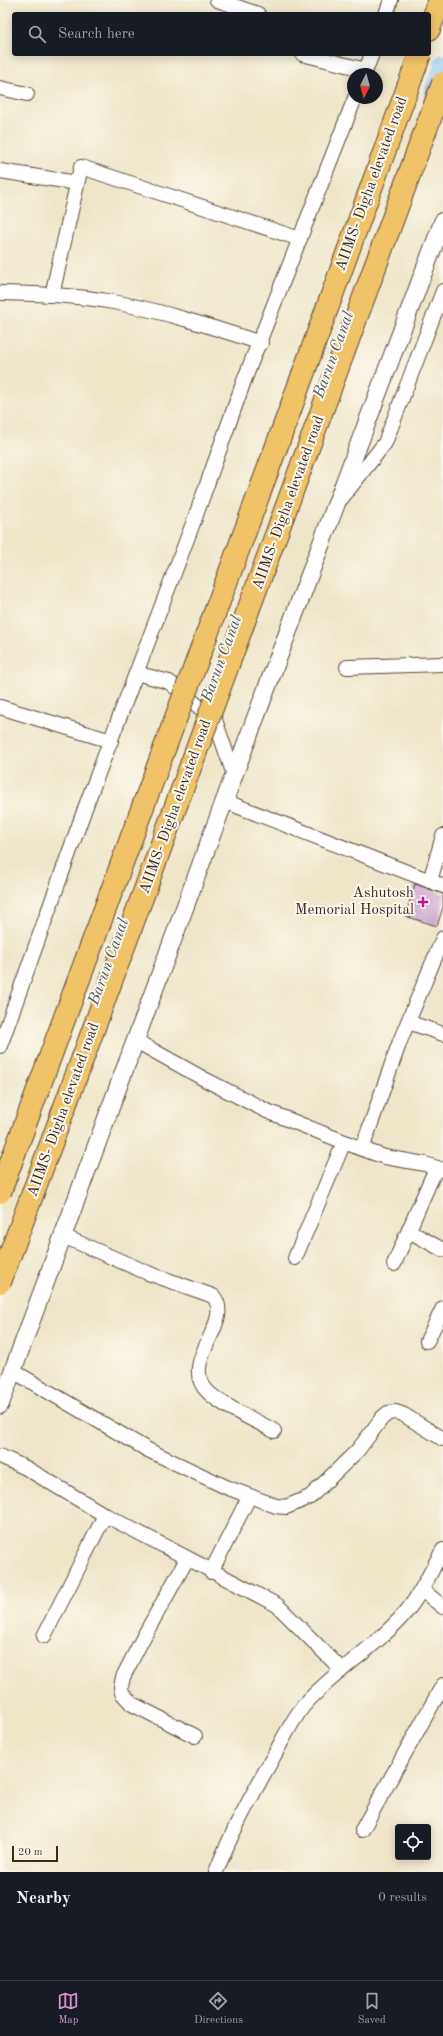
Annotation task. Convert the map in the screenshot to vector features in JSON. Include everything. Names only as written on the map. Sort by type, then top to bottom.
[{"type":"highway","points":[[431,24],[440,0]]},
{"type":"highway","name":"AIIMS- Digha elevated road","points":[[0,1192],[278,444],[419,56]]},
{"type":"highway","name":"AIIMS- Digha elevated road","points":[[0,1282],[443,83]]},
{"type":"street","points":[[217,0],[252,12]]},
{"type":"street","points":[[309,56],[351,68]]},
{"type":"street","points":[[367,68],[371,56]]},
{"type":"street","points":[[0,88],[27,94]]},
{"type":"street","points":[[0,1046],[3,1032],[110,741],[195,518],[245,378],[261,343],[353,104]]},
{"type":"street","points":[[52,295],[80,167],[300,239]]},
{"type":"street","points":[[0,171],[77,182]]},
{"type":"street","points":[[0,1405],[224,801],[443,221]]},
{"type":"street","points":[[335,506],[385,443],[443,291]]},
{"type":"street","points":[[0,293],[52,295],[112,302],[154,311],[261,343]]},
{"type":"street","points":[[347,667],[443,664]]},
{"type":"street","points":[[136,673],[169,682],[215,720],[234,775]]},
{"type":"street","points":[[0,707],[110,741]]},
{"type":"street","points":[[224,801],[437,883],[443,836]]},
{"type":"street","points":[[362,1149],[385,1081],[443,938]]},
{"type":"street","points":[[408,1022],[443,1034]]},
{"type":"street","points":[[136,1041],[206,1080],[267,1111],[385,1157],[440,1169],[394,1264]]},
{"type":"street","points":[[295,1258],[344,1142]]},
{"type":"street","points":[[409,1231],[443,1250]]},
{"type":"street","points":[[63,1236],[148,1273],[213,1296],[217,1301],[218,1318],[201,1357],[199,1368],[203,1385],[208,1392],[217,1399],[274,1430]]},
{"type":"street","points":[[427,1341],[443,1308]]},
{"type":"street","points":[[13,1371],[148,1450],[249,1497],[276,1506],[286,1507],[310,1497],[358,1450],[382,1418],[388,1413],[396,1412],[404,1415],[443,1439]]},
{"type":"street","points":[[0,1456],[26,1468],[105,1515],[211,1572],[256,1593],[277,1605],[341,1670]]},
{"type":"street","points":[[211,1572],[249,1497]]},
{"type":"street","points":[[44,1636],[105,1515]]},
{"type":"street","points":[[216,1872],[235,1828],[291,1724],[305,1705],[341,1670],[392,1627],[406,1613],[422,1590],[443,1550]]},
{"type":"street","points":[[187,1559],[143,1638],[123,1677],[120,1687],[122,1693],[132,1704],[195,1736]]},
{"type":"street","points":[[422,1590],[443,1607]]},
{"type":"street","points":[[362,1830],[443,1685]]},
{"type":"building","points":[[415,884],[443,894],[443,907],[437,926],[405,916]]},
{"type":"waterway","name":"Barun Canal","points":[[432,92],[443,62]]},
{"type":"place","name":"Ashutosh Memorial Hospital","points":[[423,902]]}]
